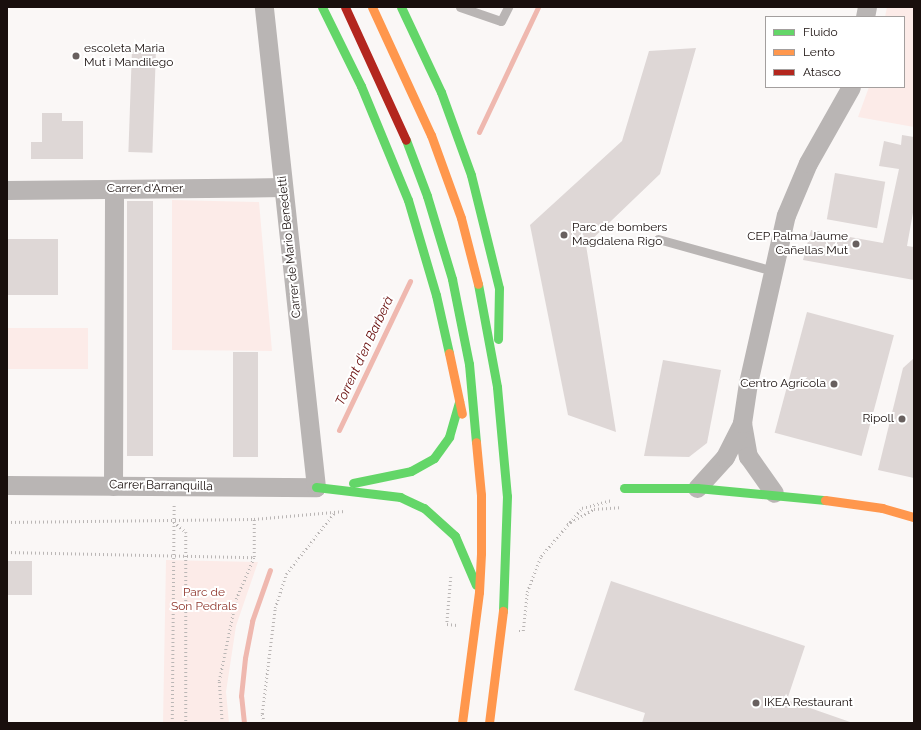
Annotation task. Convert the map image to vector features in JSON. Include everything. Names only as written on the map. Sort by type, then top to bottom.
[{"type":"main road","points":[[322,7],[361,86],[408,200],[436,295],[481,495]]},
{"type":"main road","points":[[345,7],[396,114],[441,237],[469,364],[475,408],[481,495],[479,592],[462,723]]},
{"type":"main road","points":[[372,7],[414,94],[456,203],[479,290],[497,387],[507,496],[506,572],[501,644],[489,723]]},
{"type":"main road","points":[[401,7],[441,92],[463,148],[499,288],[497,387]]},
{"type":"main road","points":[[316,487],[381,479],[424,465],[434,458],[446,443],[459,401]]},
{"type":"main road","points":[[316,487],[400,497],[424,508],[455,536],[479,592]]},
{"type":"main road","points":[[624,488],[697,488],[783,494],[882,508],[914,517]]},
{"type":"main road","points":[[783,494],[858,515]]},
{"type":"street","name":"Carrer de Mario Benedetti","points":[[264,7],[316,487]]},
{"type":"street","points":[[697,488],[725,457],[742,423],[748,383],[786,215],[808,163],[850,88]]},
{"type":"street","name":"Carrer d'Amer","points":[[7,190],[284,187]]},
{"type":"street","points":[[113,486],[114,189]]},
{"type":"street","points":[[742,423],[748,456],[783,494]]},
{"type":"street","name":"Carrer Barranquilla","points":[[7,485],[316,487]]},
{"type":"lane","points":[[460,7],[502,21],[508,7]]},
{"type":"lane","points":[[658,239],[773,271]]},
{"type":"path","points":[[172,723],[174,486]]},
{"type":"path","points":[[564,526],[594,510],[625,507],[624,488]]},
{"type":"path","points":[[7,522],[173,522],[182,518],[254,519],[335,512],[286,574],[275,608],[262,714],[264,723]]},
{"type":"path","points":[[222,723],[220,681],[236,599],[254,557],[254,519]]},
{"type":"path","points":[[173,522],[186,532],[186,723]]},
{"type":"path","points":[[7,552],[254,557]]},
{"type":"green space","points":[[887,7],[914,7],[914,127],[858,117],[869,88],[905,88],[905,16],[885,16]]},
{"type":"green space","points":[[172,200],[259,202],[272,351],[172,350]]},
{"type":"green space","points":[[7,328],[88,328],[88,369],[7,369]]},
{"type":"green space","name":"Parc de Son Pedrals","points":[[166,560],[258,562],[236,626],[226,692],[229,723],[163,723]]},
{"type":"building","name":"Parc de bombers Magdalena Rigo","points":[[696,48],[660,174],[586,245],[616,432],[568,415],[530,225],[622,141],[649,51]]},
{"type":"building","points":[[132,49],[156,50],[152,153],[128,152]]},
{"type":"building","points":[[42,113],[62,113],[62,121],[83,121],[83,159],[31,159],[31,142],[42,142]]},
{"type":"building","points":[[902,135],[914,137],[914,207],[907,246],[914,247],[914,280],[803,260],[811,230],[883,243],[899,169],[879,166],[884,141],[901,145]]},
{"type":"building","points":[[835,173],[885,182],[877,228],[827,219]]},
{"type":"building","points":[[127,201],[153,201],[153,456],[127,456]]},
{"type":"building","points":[[7,239],[58,239],[58,295],[7,295]]},
{"type":"building","name":"Centro Agrícola","points":[[807,312],[894,335],[862,456],[775,433]]},
{"type":"building","points":[[233,352],[258,352],[258,457],[233,457]]},
{"type":"building","name":"Ripoll","points":[[914,358],[914,478],[878,470],[903,368]]},
{"type":"building","points":[[663,360],[721,370],[707,443],[689,457],[644,456]]},
{"type":"building","points":[[7,561],[32,561],[32,595],[7,595]]},
{"type":"building","points":[[611,581],[805,646],[787,700],[853,723],[642,723],[645,713],[574,690]]},
{"type":"waterway","name":"Torrent d'en Barberà","points":[[479,132],[538,7]]},
{"type":"waterway","name":"Torrent d'en Barberà","points":[[339,430],[410,281]]},
{"type":"waterway","name":"Torrent d'en Barberà","points":[[244,723],[241,696],[245,658],[252,621],[270,570]]},
{"type":"traffic: fast","points":[[322,7],[361,86],[408,200],[436,295],[449,353]]},
{"type":"traffic: fast","points":[[401,7],[441,92],[471,175],[499,288],[498,339]]},
{"type":"traffic: fast","points":[[406,140],[427,196],[452,279],[469,364],[476,442]]},
{"type":"traffic: fast","points":[[478,284],[497,387],[507,496],[503,611]]},
{"type":"traffic: fast","points":[[353,483],[411,471],[434,458],[449,437],[459,401]]},
{"type":"traffic: fast","points":[[316,487],[400,497],[424,508],[455,536],[476,585]]},
{"type":"traffic: fast","points":[[624,488],[697,488],[825,500]]},
{"type":"traffic: slow","points":[[372,7],[431,135],[461,218],[478,284]]},
{"type":"traffic: slow","points":[[449,353],[462,414]]},
{"type":"traffic: slow","points":[[462,723],[479,592],[481,553],[481,495],[476,442]]},
{"type":"traffic: slow","points":[[825,500],[882,508],[914,517]]},
{"type":"traffic: slow","points":[[489,723],[503,611]]},
{"type":"traffic: jam","points":[[345,7],[406,140]]},
{"type":"place","name":"escoleta Maria Mut i Mandilego","points":[[76,56]]},
{"type":"place","name":"Parc de bombers Magdalena Rigo","points":[[564,235]]},
{"type":"place","name":"CEP Palma Jaume Cañellas Mut","points":[[856,244]]},
{"type":"place","name":"Centro Agrícola","points":[[834,384]]},
{"type":"place","name":"Ripoll","points":[[902,419]]},
{"type":"place","name":"IKEA Restaurant","points":[[756,703]]}]
